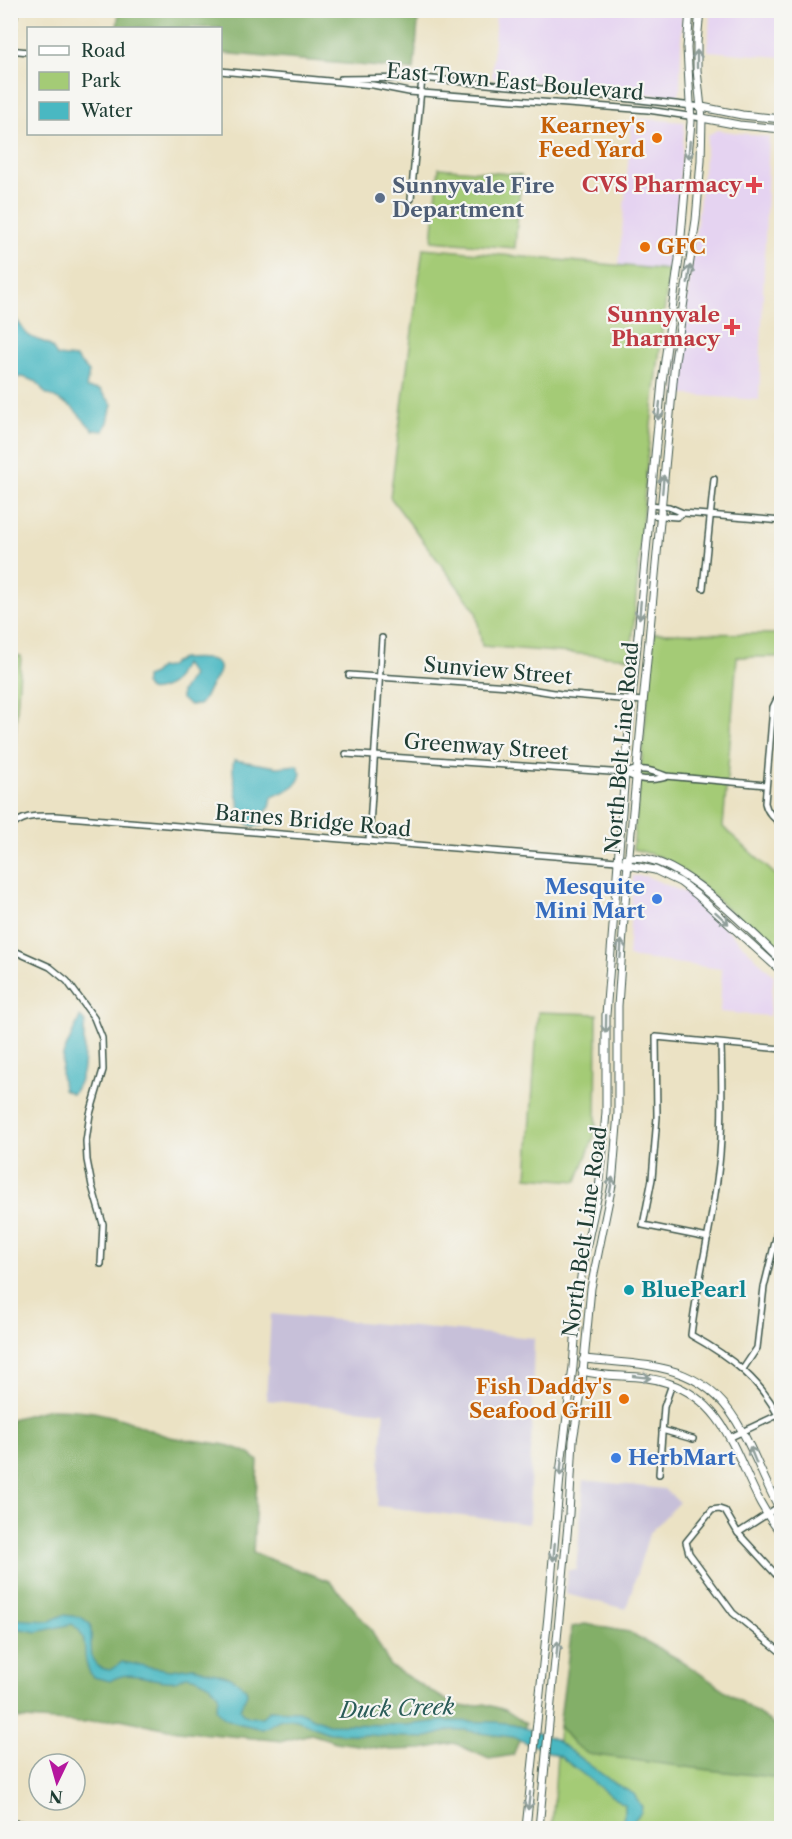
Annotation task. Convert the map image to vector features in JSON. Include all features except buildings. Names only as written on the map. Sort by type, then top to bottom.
[{"type":"main road","name":"North Belt Line Road","points":[[526,1828],[583,1262],[599,1189],[602,1161],[606,1112],[608,986],[617,861],[662,382],[684,213],[692,116],[687,48],[690,10]]},
{"type":"main road","name":"North Belt Line Road","points":[[539,1828],[575,1430],[584,1372],[591,1288],[612,1185],[618,1113],[619,987],[636,768],[673,383],[697,214],[702,118],[697,70],[700,10]]},
{"type":"main road","points":[[702,107],[730,114],[782,119]]},
{"type":"main road","points":[[760,127],[761,117]]},
{"type":"main road","points":[[702,118],[739,125],[782,129]]},
{"type":"main road","points":[[684,213],[697,214]]},
{"type":"main road","points":[[662,382],[673,383]]},
{"type":"main road","points":[[643,573],[655,573]]},
{"type":"main road","name":"Barnes Bridge Road","points":[[617,861],[628,861]]},
{"type":"main road","points":[[628,861],[658,863],[691,880],[730,912],[782,961]]},
{"type":"main road","points":[[628,861],[680,882],[782,972]]},
{"type":"main road","points":[[765,957],[771,951]]},
{"type":"main road","points":[[608,986],[619,987]]},
{"type":"main road","points":[[602,1161],[614,1162]]},
{"type":"main road","points":[[573,1367],[585,1359],[655,1365],[697,1381],[718,1398],[734,1417],[780,1510]]},
{"type":"main road","points":[[573,1367],[584,1372],[641,1377],[672,1384],[690,1393],[707,1407],[731,1437],[766,1516],[782,1534]]},
{"type":"main road","points":[[565,1429],[575,1430]]},
{"type":"main road","points":[[551,1581],[563,1582]]},
{"type":"street","points":[[15,10],[11,50],[27,52]]},
{"type":"street","name":"East Town East Boulevard","points":[[222,71],[373,85],[421,93],[648,110],[702,118]]},
{"type":"street","points":[[411,199],[422,78]]},
{"type":"street","name":"East Town East Boulevard","points":[[325,80],[422,78],[702,107]]},
{"type":"street","points":[[509,87],[509,100]]},
{"type":"street","points":[[583,93],[583,106]]},
{"type":"street","points":[[703,588],[714,479]]},
{"type":"street","points":[[650,505],[677,509],[683,513],[782,521]]},
{"type":"street","points":[[649,515],[677,517],[683,513]]},
{"type":"street","points":[[369,841],[382,639]]},
{"type":"street","name":"Sunview Street","points":[[349,675],[509,686],[561,694],[643,701]]},
{"type":"street","points":[[782,696],[774,703],[766,785],[766,809],[782,825]]},
{"type":"street","name":"Greenway Street","points":[[346,754],[625,773]]},
{"type":"street","points":[[625,773],[636,768],[666,776],[766,785]]},
{"type":"street","points":[[625,773],[636,779],[652,780],[666,776]]},
{"type":"street","name":"Barnes Bridge Road","points":[[10,828],[15,823],[32,816],[56,816],[617,861]]},
{"type":"street","points":[[10,948],[50,967],[67,981],[94,1018],[102,1038],[103,1070],[90,1114],[86,1141],[92,1186],[103,1224],[101,1264]]},
{"type":"street","points":[[708,1238],[643,1225],[652,1179],[657,1117],[656,1037],[782,1049]]},
{"type":"street","points":[[721,1044],[720,1155],[691,1335],[721,1352],[752,1376],[780,1414],[782,1424]]},
{"type":"street","points":[[743,1369],[757,1348],[764,1287],[779,1239],[782,1199]]},
{"type":"street","points":[[659,1474],[664,1407],[672,1384]]},
{"type":"street","points":[[731,1437],[780,1414]]},
{"type":"street","points":[[662,1430],[693,1439]]},
{"type":"street","points":[[782,1581],[738,1533],[724,1511],[712,1510],[686,1542],[689,1553],[733,1613],[782,1653]]},
{"type":"street","points":[[738,1533],[780,1510]]},
{"type":"street","points":[[10,1823],[85,1828]]},
{"type":"shaded area","points":[[496,11],[682,11],[680,92],[677,97],[492,78]]},
{"type":"shaded area","points":[[710,11],[781,11],[781,57],[708,51]]},
{"type":"shaded area","points":[[632,118],[685,122],[673,251],[669,270],[619,265]]},
{"type":"shaded area","points":[[717,130],[769,137],[759,400],[675,394],[708,135]]},
{"type":"shaded area","points":[[633,876],[646,876],[685,893],[701,904],[774,976],[769,1016],[720,1012],[722,969],[628,957]]},
{"type":"shaded area","points":[[271,1314],[534,1338],[529,1524],[377,1506],[384,1412],[266,1400]]},
{"type":"shaded area","points":[[584,1480],[664,1489],[679,1502],[649,1534],[626,1609],[566,1594],[568,1570],[576,1570]]},
{"type":"green space","points":[[119,11],[419,11],[414,70],[222,53],[222,27],[117,27]]},
{"type":"green space","points":[[439,168],[521,175],[515,248],[432,241]]},
{"type":"green space","points":[[423,248],[669,270],[648,451],[631,658],[482,646],[476,611],[390,497]]},
{"type":"green space","points":[[654,633],[781,634],[781,657],[737,657],[723,827],[781,880],[781,955],[688,874],[661,857],[633,849]]},
{"type":"green space","points":[[10,655],[21,656],[11,791]]},
{"type":"green space","points":[[538,1012],[597,1014],[596,1131],[577,1181],[527,1177]]},
{"type":"green space","points":[[49,1409],[103,1414],[170,1437],[217,1443],[250,1454],[258,1461],[253,1553],[329,1581],[372,1631],[390,1666],[454,1705],[467,1707],[485,1704],[505,1710],[526,1724],[513,1755],[489,1759],[454,1743],[422,1749],[391,1750],[336,1742],[311,1734],[283,1741],[178,1731],[120,1719],[82,1723],[11,1718],[11,1419]]},
{"type":"green space","points":[[585,1624],[629,1632],[680,1660],[781,1729],[781,1778],[588,1754],[574,1744],[559,1726],[572,1627]]},
{"type":"green space","points":[[559,1726],[574,1744],[781,1777],[781,1828],[552,1828]]},
{"type":"water","points":[[10,316],[27,334],[47,343],[57,356],[76,358],[89,372],[86,388],[100,390],[112,404],[104,431],[93,430],[72,407],[45,393],[37,382],[23,377],[11,378]]},
{"type":"water","points":[[199,658],[218,663],[217,675],[199,705],[190,705],[181,699],[181,692],[192,675],[184,664],[175,680],[168,686],[158,690],[149,690],[145,684],[145,677],[153,674],[159,668],[168,667],[182,659]]},
{"type":"water","points":[[234,760],[277,767],[297,765],[301,773],[294,786],[272,797],[270,807],[264,814],[262,826],[248,824],[245,821],[234,780]]},
{"type":"water","points":[[80,1017],[85,1022],[84,1059],[81,1077],[72,1094],[63,1089],[61,1074],[63,1055]]},
{"type":"water","points":[[63,1615],[81,1617],[90,1624],[91,1653],[96,1664],[101,1668],[110,1670],[122,1662],[170,1670],[193,1667],[231,1677],[246,1689],[247,1694],[240,1709],[249,1717],[262,1717],[270,1710],[298,1711],[328,1724],[406,1725],[443,1721],[514,1724],[554,1739],[614,1783],[634,1794],[642,1807],[641,1812],[628,1828],[615,1828],[624,1817],[624,1804],[561,1757],[513,1737],[465,1730],[452,1730],[424,1738],[330,1733],[301,1721],[289,1719],[280,1720],[262,1729],[224,1718],[216,1709],[218,1697],[216,1692],[205,1682],[191,1676],[185,1676],[176,1681],[134,1675],[118,1677],[110,1681],[93,1677],[88,1670],[82,1636],[72,1624],[37,1632],[11,1627],[10,1619],[50,1621]]},
{"type":"place","name":"Kearney's Feed Yard","points":[[657,138]]},
{"type":"place","name":"CVS Pharmacy","points":[[754,185]]},
{"type":"place","name":"Sunnyvale Fire Department","points":[[380,198]]},
{"type":"place","name":"GFC","points":[[645,247]]},
{"type":"place","name":"Sunnyvale Pharmacy","points":[[732,327]]},
{"type":"place","name":"Mesquite Mini Mart","points":[[657,899]]},
{"type":"place","name":"BluePearl","points":[[629,1290]]},
{"type":"place","name":"Fish Daddy's Seafood Grill","points":[[624,1399]]},
{"type":"place","name":"HerbMart","points":[[616,1458]]},
{"type":"water label","name":"Duck Creek","points":[[397,1708]]}]
